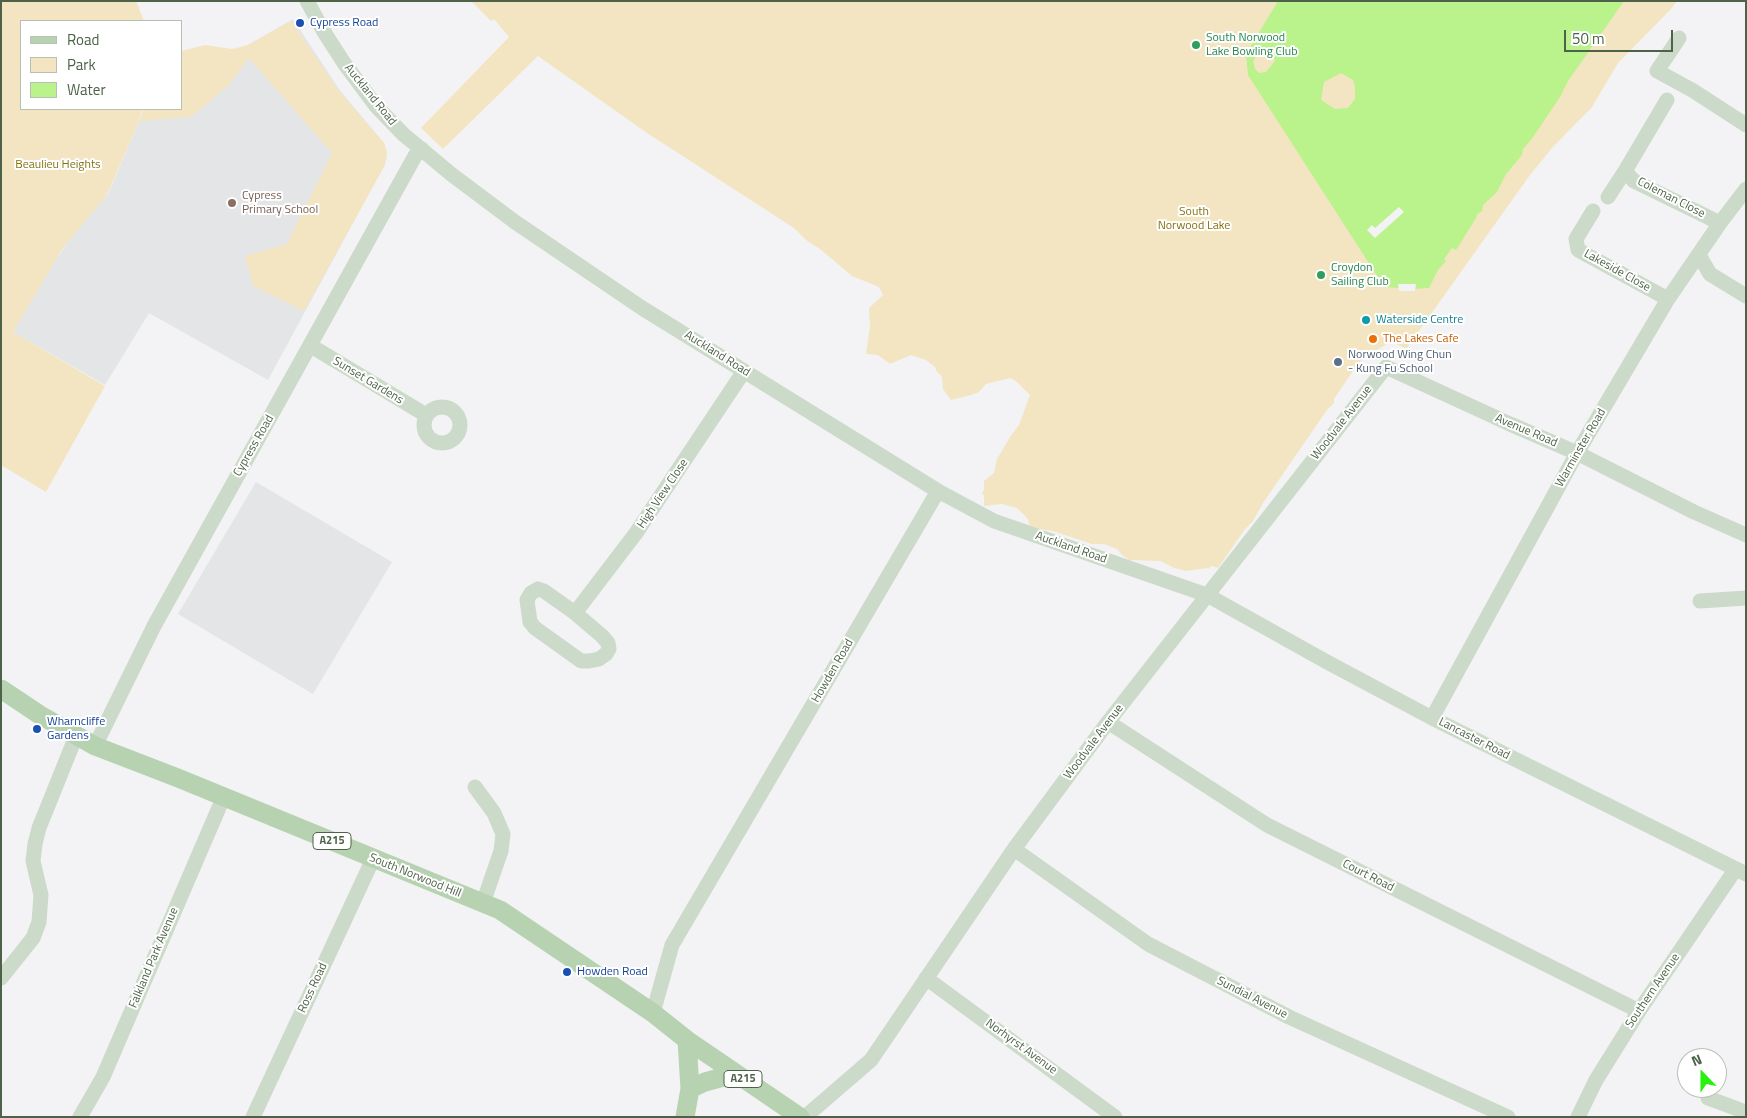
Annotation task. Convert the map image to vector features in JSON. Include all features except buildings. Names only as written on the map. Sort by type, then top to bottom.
[{"type":"main road","name":"South Norwood Hill","points":[[1,689],[40,715],[95,746],[224,796],[500,910],[653,1013],[687,1040],[800,1117]]},
{"type":"main road","points":[[685,1117],[690,1089],[687,1040]]},
{"type":"main road","points":[[690,1089],[705,1082],[727,1076],[743,1078]]},
{"type":"street","name":"Auckland Road","points":[[308,1],[329,40],[376,106],[403,134],[451,174],[515,222],[642,308],[938,491],[994,521],[1207,595]]},
{"type":"street","points":[[1679,38],[1657,71],[1692,90],[1746,125]]},
{"type":"street","name":"Coleman Close","points":[[1608,196],[1667,100]]},
{"type":"street","name":"Cypress Road","points":[[95,746],[163,609],[416,156],[422,149]]},
{"type":"street","name":"Coleman Close","points":[[1625,171],[1634,181],[1720,223]]},
{"type":"street","name":"Warminster Road","points":[[1432,718],[1518,565],[1577,453],[1668,299],[1720,223],[1746,189]]},
{"type":"street","name":"Lakeside Close","points":[[1593,211],[1576,239],[1578,250],[1668,299]]},
{"type":"street","points":[[1699,255],[1710,274],[1746,296]]},
{"type":"street","name":"Sunset Gardens","points":[[311,346],[426,415]]},
{"type":"street","name":"Avenue Road","points":[[1386,368],[1577,453],[1694,512],[1746,535]]},
{"type":"street","name":"Woodvale Avenue","points":[[805,1117],[871,1060],[1014,848],[1108,722],[1386,368]]},
{"type":"street","name":"High View Close","points":[[575,613],[636,533],[744,371]]},
{"type":"street","name":"Howden Road","points":[[653,1013],[672,945],[938,491]]},
{"type":"street","points":[[538,589],[544,591],[575,613],[608,643],[609,649],[599,659],[581,661],[535,628],[530,622],[527,600],[538,589]]},
{"type":"street","name":"Lancaster Road","points":[[1207,595],[1432,718],[1741,872]]},
{"type":"street","points":[[1700,601],[1746,598]]},
{"type":"street","name":"Court Road","points":[[1108,722],[1267,825],[1639,1011]]},
{"type":"street","points":[[1,978],[33,938],[39,922],[41,895],[33,861],[35,844],[76,736]]},
{"type":"street","points":[[475,787],[494,813],[503,834],[501,851],[483,903]]},
{"type":"street","name":"Falkland Park Avenue","points":[[80,1117],[103,1077],[224,796]]},
{"type":"street","name":"Sundial Avenue","points":[[1014,848],[1148,944],[1289,1017],[1508,1117]]},
{"type":"street","name":"Ross Road","points":[[260,1114],[373,858]]},
{"type":"street","name":"Southern Avenue","points":[[1578,1117],[1596,1080],[1639,1011],[1741,872]]},
{"type":"street","name":"Norhyrst Avenue","points":[[926,978],[1115,1117]]},
{"type":"street","points":[[1708,1098],[1746,1112]]},
{"type":"shaded area","name":"Cypress Primary School","points":[[293,19],[339,89],[384,143],[387,156],[385,164],[268,380],[149,313],[105,385],[13,332],[40,284],[71,237],[108,194],[143,110],[182,110],[192,77]]},
{"type":"shaded area","points":[[256,482],[392,562],[313,694],[178,614]]},
{"type":"green space","name":"Beaulieu Heights","points":[[1,1],[136,1],[144,20],[20,20],[20,110],[142,110],[139,121],[107,195],[63,248],[13,332],[105,386],[46,492],[1,465]]},
{"type":"green space","name":"South Norwood Lake","points":[[471,1],[1677,1],[1618,63],[1592,107],[1552,148],[1530,175],[1406,349],[1391,341],[1359,362],[1334,399],[1334,403],[1327,410],[1263,503],[1253,521],[1245,529],[1218,568],[1212,566],[1208,569],[1186,571],[1174,568],[1161,561],[1129,560],[1117,549],[1104,544],[1092,544],[1053,531],[1031,528],[1027,518],[1017,508],[1002,504],[984,506],[984,495],[982,494],[984,481],[994,473],[997,459],[1019,425],[1030,395],[1016,381],[1010,378],[986,384],[979,392],[951,400],[943,389],[942,376],[926,360],[911,355],[890,364],[878,355],[866,354],[870,326],[869,308],[883,295],[879,287],[852,276],[820,249],[806,240],[794,228],[647,133],[538,56],[443,149],[421,128],[509,37],[494,19],[491,21]]},
{"type":"green space","points":[[291,21],[338,90],[384,143],[387,152],[385,165],[304,311],[253,286],[245,256],[287,244],[332,153],[249,58],[228,86],[191,117],[140,121],[143,110],[182,110],[182,51],[205,45],[232,49],[248,45]]},
{"type":"water","points":[[1278,1],[1624,1],[1568,81],[1560,97],[1523,149],[1522,155],[1506,174],[1497,192],[1483,205],[1482,211],[1477,214],[1456,250],[1452,248],[1444,259],[1446,261],[1438,270],[1429,288],[1386,287],[1381,282],[1248,75],[1246,54]],"holes":[[[1265,52],[1272,54],[1275,61],[1266,72],[1259,73],[1255,69],[1253,61],[1257,55]],[[1341,73],[1353,80],[1355,99],[1348,108],[1335,109],[1321,100],[1324,82]]]},
{"type":"pier","points":[[1399,207],[1404,212],[1375,238],[1367,230],[1372,225],[1375,228]]},
{"type":"pier","points":[[1398,284],[1416,284],[1415,291],[1399,291]]},
{"type":"place","name":"Cypress Road","points":[[300,23]]},
{"type":"place","name":"South Norwood Lake Bowling Club","points":[[1196,45]]},
{"type":"place","name":"Cypress Primary School","points":[[232,203]]},
{"type":"place","name":"Croydon Sailing Club","points":[[1321,275]]},
{"type":"place","name":"Waterside Centre","points":[[1366,320]]},
{"type":"place","name":"The Lakes Cafe","points":[[1373,339]]},
{"type":"place","name":"Norwood Wing Chun - Kung Fu School","points":[[1338,362]]},
{"type":"place","name":"Wharncliffe Gardens","points":[[37,729]]},
{"type":"place","name":"Howden Road","points":[[567,972]]}]
